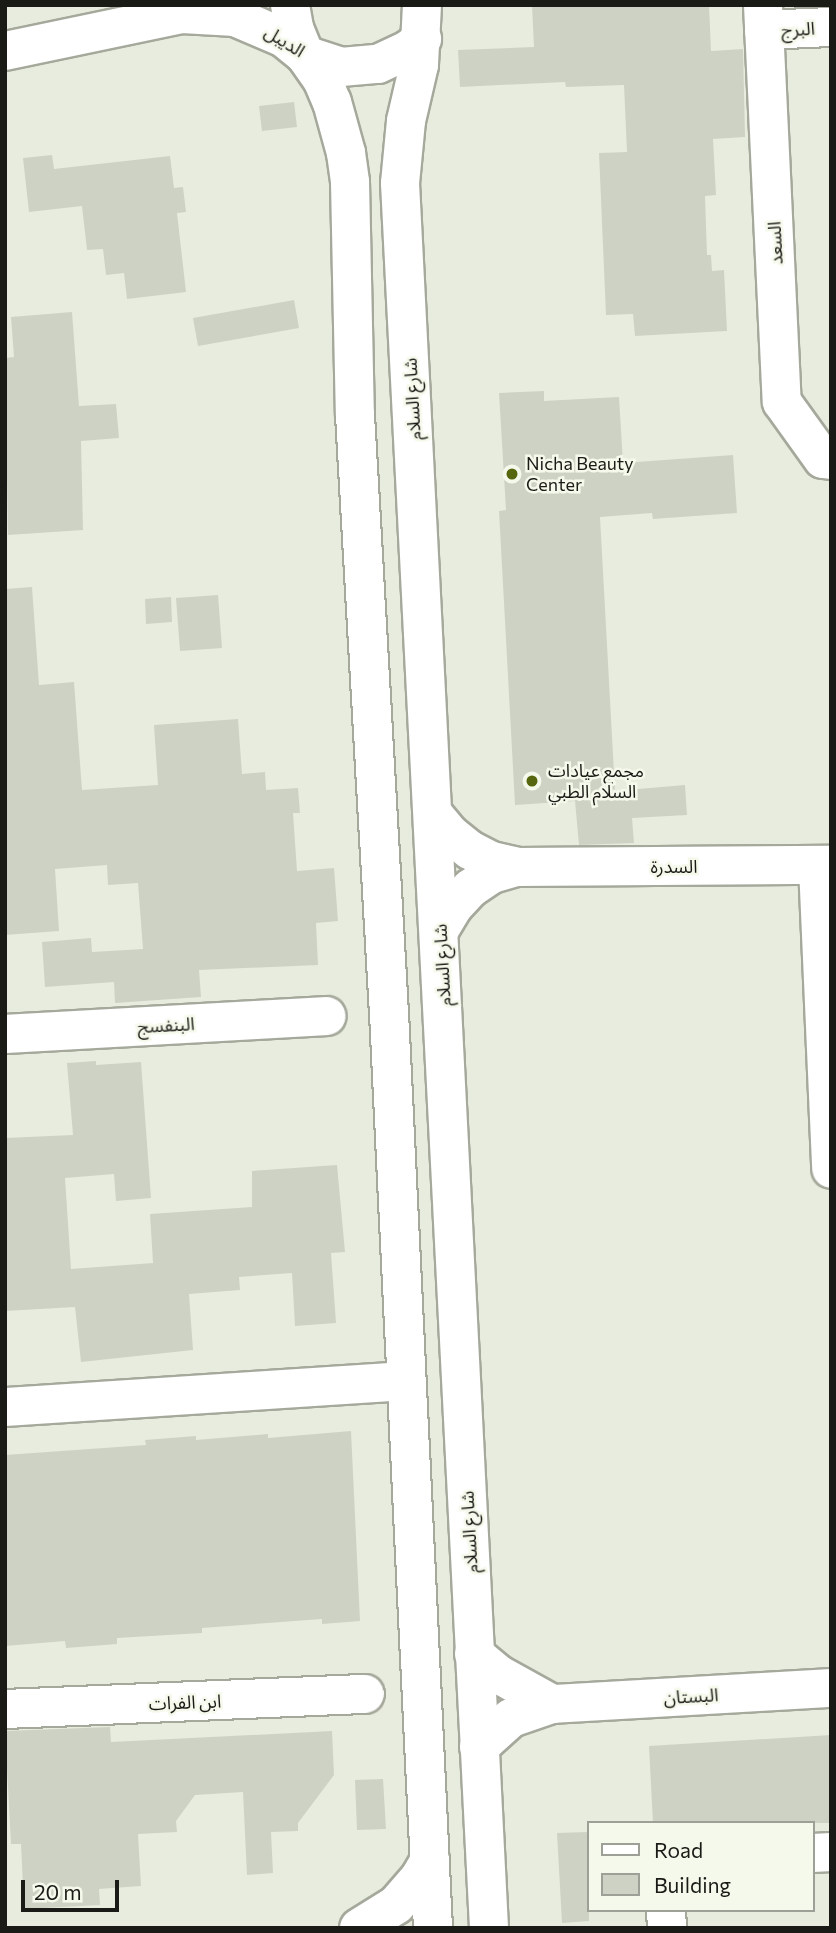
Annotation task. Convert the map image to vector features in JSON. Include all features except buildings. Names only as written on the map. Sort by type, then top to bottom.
[{"type":"main road","points":[[290,5],[294,27],[305,55],[322,79],[332,102],[344,144],[349,182],[355,415],[388,999],[433,1928]]},
{"type":"main road","name":"الديبل","points":[[5,51],[192,9],[260,25],[322,63],[361,67],[393,58],[422,22]]},
{"type":"main road","name":"البرج","points":[[764,18],[831,27]]},
{"type":"main road","name":"السعد","points":[[764,18],[782,402],[823,459],[831,460]]},
{"type":"main road","name":"شارع السلام","points":[[422,22],[404,131],[400,183],[489,1928]]},
{"type":"main road","name":"السدرة","points":[[434,815],[450,834],[470,850],[492,861],[517,867],[824,866]]},
{"type":"main road","points":[[824,866],[831,1169]]},
{"type":"main road","name":"السدرة","points":[[440,929],[453,906],[471,888],[492,874],[517,867]]},
{"type":"main road","name":"البنفسج","points":[[5,1034],[327,1016]]},
{"type":"main road","points":[[5,1407],[406,1381]]},
{"type":"main road","points":[[474,1654],[498,1674],[552,1704]]},
{"type":"main road","name":"البستان","points":[[479,1747],[511,1718],[552,1704],[831,1688]]},
{"type":"main road","name":"ابن الفرات","points":[[5,1709],[365,1694]]},
{"type":"main road","points":[[359,1928],[396,1905],[415,1885],[429,1860]]},
{"type":"place","name":"Nicha Beauty Center","points":[[512,474]]},
{"type":"place","name":"مجمع عيادات السلام الطبي","points":[[532,781]]}]
